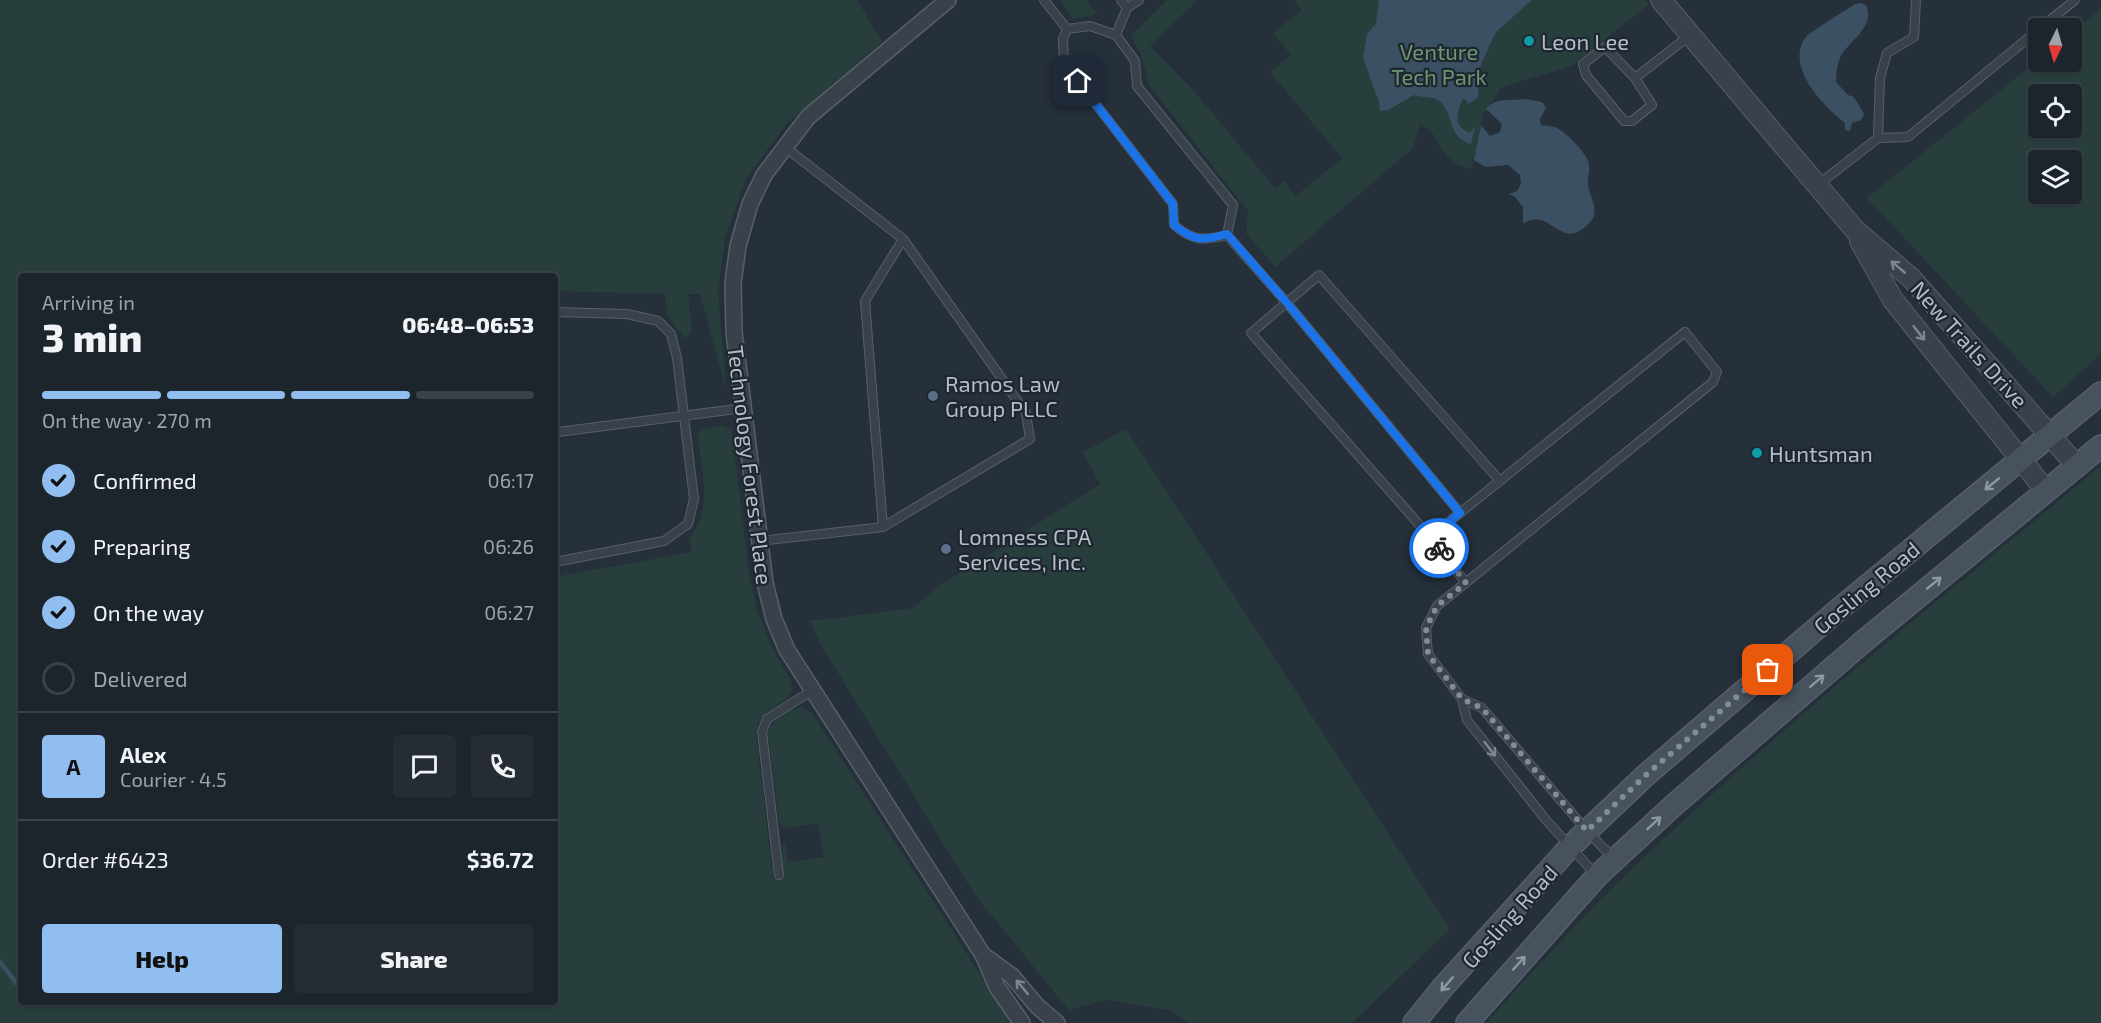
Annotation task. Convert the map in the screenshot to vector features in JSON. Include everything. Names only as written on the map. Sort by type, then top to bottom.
[{"type":"main road","name":"Gosling Road","points":[[1414,1023],[1444,986],[1570,848],[1646,775],[1829,618],[2101,393]]},
{"type":"main road","name":"Gosling Road","points":[[1467,1023],[1597,876],[1674,805],[1864,641],[2101,446]]},
{"type":"street","name":"Technology Forest Place","points":[[948,0],[808,117],[764,175],[750,204],[738,246],[733,283],[734,332],[759,541],[765,583],[774,619],[787,650],[983,955],[997,987],[1022,1023]]},
{"type":"street","name":"New Trails Drive","points":[[1661,0],[1855,230],[1911,278],[2077,466]]},
{"type":"street","name":"New Trails Drive","points":[[1855,230],[1893,300],[2046,491]]},
{"type":"street","name":"Technology Forest Place","points":[[983,955],[1012,976],[1037,1006],[1057,1023]]},
{"type":"lane","points":[[1044,0],[1067,28]]},
{"type":"lane","points":[[1121,0],[1127,8]]},
{"type":"lane","points":[[1116,35],[1127,8],[1138,0]]},
{"type":"lane","points":[[1878,138],[1880,78],[1887,53],[1914,37],[1916,0]]},
{"type":"lane","points":[[2052,18],[2074,0]]},
{"type":"lane","points":[[1067,28],[1090,26],[1116,35],[1135,61],[1137,86],[1233,205],[1227,234]]},
{"type":"lane","points":[[1067,28],[1063,39],[1064,63],[1173,204],[1174,225],[1187,236],[1207,240],[1227,234]]},
{"type":"lane","points":[[1635,78],[1690,35]]},
{"type":"lane","points":[[1817,186],[1878,138],[1908,137],[2028,38]]},
{"type":"lane","points":[[1605,46],[1635,78],[1652,105],[1632,121],[1624,121],[1586,75],[1583,64],[1605,46]]},
{"type":"lane","points":[[759,541],[883,527],[1030,439],[1026,413],[903,239],[785,147]]},
{"type":"lane","points":[[1227,234],[1287,303],[1460,513]]},
{"type":"lane","points":[[883,527],[865,301],[903,239]]},
{"type":"lane","points":[[1466,583],[1430,537],[1251,333],[1319,275],[1500,481]]},
{"type":"lane","points":[[558,312],[627,314],[657,321],[671,334],[677,358],[694,499],[688,524],[664,542],[558,561]]},
{"type":"lane","points":[[1430,537],[1685,332],[1717,372],[1713,382],[1437,606],[1426,628],[1428,654],[1462,699],[1467,720],[1546,820],[1597,876]]},
{"type":"lane","points":[[558,432],[744,408]]},
{"type":"lane","points":[[779,875],[762,732],[767,719],[813,690]]},
{"type":"lane","points":[[1462,699],[1482,708],[1587,831],[1615,860]]},
{"type":"green space","points":[[0,0],[857,0],[882,42],[788,122],[747,177],[725,238],[718,292],[726,390],[700,294],[688,294],[692,330],[685,339],[667,315],[665,294],[558,291],[558,273],[18,273],[18,1005],[558,1005],[558,576],[692,552],[689,538],[702,515],[704,502],[703,475],[697,435],[701,430],[723,425],[732,431],[749,573],[757,610],[771,646],[791,681],[792,691],[788,698],[765,714],[758,723],[756,734],[773,877],[784,876],[782,849],[785,843],[788,863],[824,857],[818,823],[784,828],[779,823],[768,733],[781,716],[801,707],[812,713],[1000,1005],[1014,1023],[0,1023]]},
{"type":"green space","points":[[1060,0],[1086,0],[1097,14],[1073,19]]},
{"type":"green space","name":"Venture Tech Park","points":[[1167,0],[1198,0],[1150,46],[1194,91],[1275,188],[1284,181],[1296,196],[1342,158],[1270,72],[1291,55],[1273,33],[1302,10],[1294,0],[1645,0],[1649,4],[1571,66],[1502,87],[1483,114],[1472,169],[1452,161],[1434,135],[1420,124],[1413,148],[1275,267],[1246,233],[1248,211],[1149,85],[1141,54],[1131,36]]},
{"type":"green space","points":[[2101,9],[2101,354],[2053,397],[1867,198],[2028,68],[2028,72],[2082,72],[2082,25]]},
{"type":"green space","points":[[1126,429],[1450,929],[1352,1023],[1189,1023],[1169,1010],[1106,1000],[1069,1010],[975,895],[819,642],[810,620],[913,608],[939,586],[1100,484],[1083,452]]},
{"type":"green space","points":[[2101,466],[2101,1023],[1486,1023],[1595,905],[1689,815],[1863,663]]},
{"type":"water","points":[[1379,0],[1532,0],[1496,32],[1478,72],[1478,97],[1469,104],[1463,98],[1459,108],[1458,123],[1470,133],[1475,126],[1471,144],[1458,136],[1447,111],[1438,100],[1414,95],[1388,110],[1380,111],[1363,58],[1367,34],[1376,24]]},
{"type":"water","points":[[1855,4],[1866,5],[1867,21],[1860,34],[1840,58],[1836,76],[1836,82],[1848,95],[1854,97],[1864,114],[1861,120],[1852,123],[1850,131],[1845,130],[1845,123],[1827,107],[1810,85],[1803,73],[1800,49],[1808,35]]},
{"type":"water","points":[[1525,99],[1542,102],[1546,108],[1540,119],[1541,125],[1555,127],[1564,133],[1587,159],[1589,164],[1588,186],[1595,210],[1592,220],[1581,230],[1566,233],[1539,219],[1523,224],[1523,207],[1515,197],[1509,194],[1517,191],[1521,184],[1520,175],[1508,165],[1485,167],[1474,160],[1481,125],[1490,136],[1500,132],[1502,124],[1486,109],[1499,101]]},
{"type":"waterway","points":[[0,962],[18,985]]},
{"type":"way so far","points":[[1439,548],[1466,583],[1437,606],[1426,628],[1428,654],[1462,699],[1482,708],[1587,831],[1646,775],[1768,670]]},
{"type":"place","name":"Leon Lee","points":[[1529,41]]},
{"type":"place","name":"Ramos Law Group PLLC","points":[[933,396]]},
{"type":"place","name":"Huntsman","points":[[1757,453]]},
{"type":"place","name":"Lomness CPA Services, Inc.","points":[[946,549]]},
{"type":"route","points":[[1078,81],[1173,204],[1174,225],[1187,236],[1207,240],[1227,234],[1287,303],[1460,513],[1430,537],[1439,548]]}]
